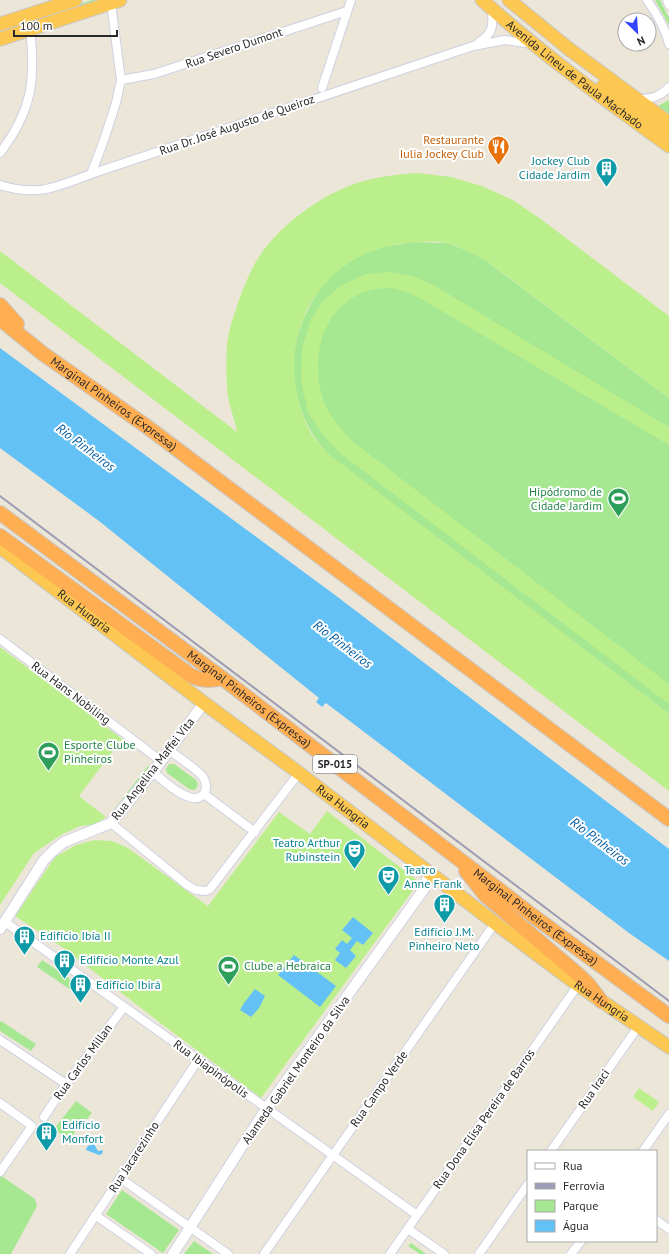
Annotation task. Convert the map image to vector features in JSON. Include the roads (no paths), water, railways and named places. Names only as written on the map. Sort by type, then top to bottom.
[{"type":"highway","points":[[0,24],[75,0]]},
{"type":"highway","name":"Avenida Lineu de Paula Machado","points":[[509,0],[569,50],[669,123]]},
{"type":"highway","points":[[0,39],[116,1]]},
{"type":"highway","points":[[490,3],[647,119],[669,131]]},
{"type":"highway","name":"Avenida Lineu de Paula Machado","points":[[490,3],[536,45],[621,111],[669,145]]},
{"type":"highway","points":[[647,119],[669,145]]},
{"type":"highway","points":[[0,305],[42,353]]},
{"type":"highway","name":"Marginal Pinheiros (Expressa)","points":[[0,319],[42,353],[146,426],[669,819]]},
{"type":"highway","name":"Marginal Pinheiros (Expressa)","points":[[0,513],[222,678],[458,859],[669,1016]]},
{"type":"highway","points":[[0,536],[190,675],[198,679],[205,680],[222,678]]},
{"type":"highway","name":"Rua Hungria","points":[[0,547],[204,704],[299,773],[440,882],[578,985],[669,1047]]},
{"type":"highway","points":[[458,859],[485,896],[584,980],[601,1001]]},
{"type":"street","points":[[322,88],[351,0]]},
{"type":"street","points":[[647,0],[657,14],[666,32],[669,44]]},
{"type":"street","points":[[666,0],[669,5]]},
{"type":"street","points":[[91,174],[116,103],[121,80],[116,1]]},
{"type":"street","points":[[473,46],[484,40],[490,34],[492,25],[490,3]]},
{"type":"street","name":"Rua Severo Dumont","points":[[121,80],[154,74],[347,10]]},
{"type":"street","points":[[0,153],[20,123],[27,107],[32,81],[30,29]]},
{"type":"street","points":[[473,46],[505,40],[536,45]]},
{"type":"street","name":"Rua Dr. José Augusto de Queiroz","points":[[0,185],[21,191],[36,191],[52,188],[473,46]]},
{"type":"street","points":[[636,99],[658,97],[669,87]]},
{"type":"street","name":"Rua Hans Nobiling","points":[[0,639],[161,761]]},
{"type":"street","name":"Rua Angelina Maffei Vita","points":[[2,926],[44,860],[64,842],[111,824],[153,772],[204,704]]},
{"type":"street","points":[[169,750],[200,774],[206,784],[204,794]]},
{"type":"street","points":[[153,772],[189,798],[195,798],[204,794]]},
{"type":"street","points":[[111,824],[186,885],[202,892],[210,888],[255,832],[299,773]]},
{"type":"street","points":[[204,794],[255,832]]},
{"type":"street","name":"Alameda Gabriel Monteiro da Silva","points":[[174,1254],[266,1109],[424,889],[429,873]]},
{"type":"street","points":[[424,889],[440,882]]},
{"type":"street","name":"Rua Campo Verde","points":[[264,1254],[495,923]]},
{"type":"street","name":"Rua Ibiapinópolis","points":[[2,926],[124,1007],[417,1216]]},
{"type":"street","name":"Rua Dona Elisa Pereira de Barros","points":[[390,1254],[578,985]]},
{"type":"street","name":"Rua Carlos Millan","points":[[44,1118],[66,1084],[124,1007]]},
{"type":"street","name":"Rua Iraci","points":[[552,1150],[638,1027]]},
{"type":"street","points":[[0,1040],[66,1084]]},
{"type":"street","name":"Rua Jacarezinho","points":[[70,1254],[198,1060]]},
{"type":"street","points":[[0,1103],[32,1126],[0,1172]]},
{"type":"street","points":[[644,1150],[669,1114]]},
{"type":"street","points":[[120,1178],[228,1254]]},
{"type":"street","points":[[479,1254],[527,1185]]},
{"type":"street","points":[[95,1216],[151,1254]]},
{"type":"street","points":[[657,1221],[669,1229]]},
{"type":"street","points":[[408,1229],[444,1254]]},
{"type":"street","points":[[571,1254],[579,1242]]},
{"type":"water","name":"Rio Pinheiros","points":[[0,348],[335,595],[669,849],[669,961],[629,933],[326,703],[322,707],[316,702],[319,698],[99,521],[0,448]]},
{"type":"water","points":[[353,917],[373,933],[363,945],[357,941],[350,950],[356,956],[346,968],[335,960],[340,953],[335,949],[342,940],[347,944],[352,938],[342,930]]},
{"type":"water","points":[[294,955],[336,986],[320,1007],[278,975]]},
{"type":"water","points":[[255,989],[265,996],[259,1008],[251,1017],[240,1010]]},
{"type":"water","points":[[91,1144],[94,1144],[98,1151],[103,1150],[102,1154],[99,1155],[86,1150]]},
{"type":"railway","points":[[0,496],[669,1001]]},
{"type":"place","name":"Restaurante Iulia Jockey Club","points":[[499,166]]},
{"type":"place","name":"Jockey Club Cidade Jardim","points":[[606,188]]},
{"type":"place","name":"Hipódromo de Cidade Jardim","points":[[618,518]]},
{"type":"place","name":"Esporte Clube Pinheiros","points":[[48,772]]},
{"type":"place","name":"Teatro Arthur Rubinstein","points":[[355,870]]},
{"type":"place","name":"Teatro Anne Frank","points":[[389,896]]},
{"type":"place","name":"Edifício J.M. Pinheiro Neto","points":[[444,924]]},
{"type":"place","name":"Edifício Ibía II","points":[[25,956]]},
{"type":"place","name":"Edifício Monte Azul","points":[[65,980]]},
{"type":"place","name":"Clube a Hebraica","points":[[228,986]]},
{"type":"place","name":"Edifício Ibirá","points":[[81,1004]]},
{"type":"place","name":"Edifício Monfort","points":[[46,1152]]}]
